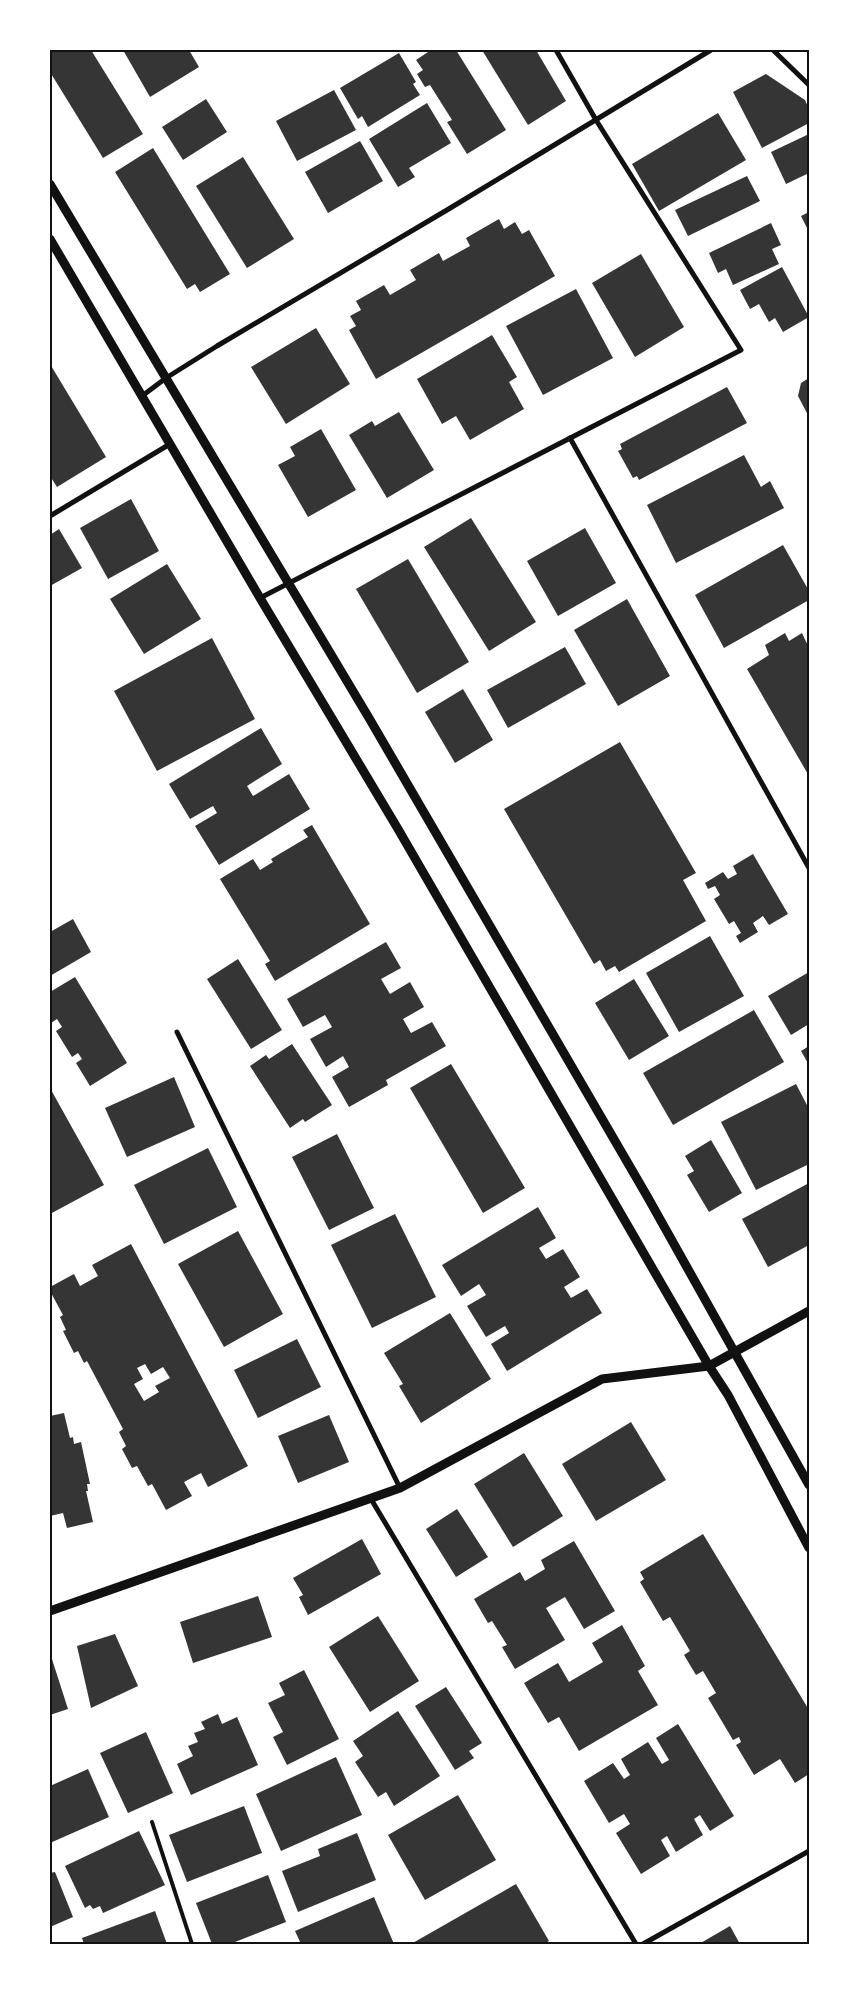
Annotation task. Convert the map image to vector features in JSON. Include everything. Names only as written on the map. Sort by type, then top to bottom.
[{"type":"street","points":[[260,598],[740,350],[596,120],[556,50]]},
{"type":"street","points":[[142,396],[166,378],[711,50]]},
{"type":"street","points":[[773,50],[809,85]]},
{"type":"street","points":[[50,184],[369,718],[647,1196],[809,1485]]},
{"type":"street","points":[[50,239],[260,598],[398,829],[709,1366],[728,1395],[809,1548]]},
{"type":"street","points":[[570,438],[809,868]]},
{"type":"street","points":[[50,516],[170,444]]},
{"type":"street","points":[[177,1032],[400,1488]]},
{"type":"street","points":[[50,1611],[400,1488],[602,1379],[709,1366],[809,1311]]},
{"type":"street","points":[[371,1499],[636,1944]]},
{"type":"street","points":[[642,1944],[809,1851]]},
{"type":"lane","points":[[152,1822],[192,1944]]},
{"type":"building","points":[[50,50],[91,50],[143,134],[103,158],[50,72]]},
{"type":"building","points":[[123,50],[189,50],[199,67],[150,97]]},
{"type":"building","points":[[431,50],[456,50],[506,130],[467,154],[447,122],[452,120],[430,85],[425,87],[417,74],[423,70],[416,60]]},
{"type":"building","points":[[482,50],[536,50],[566,101],[528,125]]},
{"type":"building","points":[[399,53],[416,82],[413,84],[420,95],[368,127],[362,116],[358,119],[340,88]]},
{"type":"building","points":[[766,74],[805,100],[809,109],[809,123],[762,148],[733,92]]},
{"type":"building","points":[[334,90],[356,130],[297,161],[276,121]]},
{"type":"building","points":[[206,99],[227,132],[183,160],[162,127]]},
{"type":"building","points":[[427,103],[451,143],[409,168],[415,177],[398,187],[369,139]]},
{"type":"building","points":[[718,113],[746,160],[659,211],[632,164]]},
{"type":"building","points":[[809,134],[809,173],[786,184],[771,152]]},
{"type":"building","points":[[360,141],[383,181],[328,213],[305,172]]},
{"type":"building","points":[[153,148],[230,274],[200,292],[195,284],[187,289],[115,172]]},
{"type":"building","points":[[243,157],[294,239],[247,268],[196,186]]},
{"type":"building","points":[[747,176],[760,201],[688,236],[675,210]]},
{"type":"building","points":[[809,212],[809,232],[801,216]]},
{"type":"building","points":[[499,219],[504,229],[515,222],[522,234],[529,230],[555,276],[376,379],[349,330],[356,326],[350,316],[361,310],[356,301],[384,285],[390,295],[416,280],[410,270],[439,253],[443,261],[470,246],[466,238]]},
{"type":"building","points":[[771,223],[781,245],[772,249],[779,264],[733,285],[726,269],[718,273],[709,253]]},
{"type":"building","points":[[641,254],[684,327],[635,357],[592,283]]},
{"type":"building","points":[[782,267],[809,317],[783,332],[775,318],[769,322],[759,304],[750,309],[740,290]]},
{"type":"building","points":[[576,289],[613,358],[543,395],[506,326]]},
{"type":"building","points":[[316,328],[350,384],[286,424],[251,367]]},
{"type":"building","points":[[492,335],[517,377],[509,382],[524,409],[470,440],[456,416],[442,424],[417,379]]},
{"type":"building","points":[[50,364],[106,457],[57,487],[50,476]]},
{"type":"building","points":[[809,378],[809,417],[798,396],[801,383]]},
{"type":"building","points":[[727,387],[747,423],[639,480],[637,476],[633,478],[618,451],[622,449],[620,444]]},
{"type":"building","points":[[399,412],[434,470],[387,498],[349,435],[372,421],[375,426]]},
{"type":"building","points":[[321,429],[356,490],[308,517],[278,465],[295,456],[290,447]]},
{"type":"building","points":[[744,455],[761,487],[770,481],[784,508],[676,563],[647,505]]},
{"type":"building","points":[[131,499],[159,551],[108,579],[80,528]]},
{"type":"building","points":[[471,518],[536,622],[489,651],[424,547]]},
{"type":"building","points":[[585,528],[616,583],[558,616],[527,561]]},
{"type":"building","points":[[59,529],[82,568],[50,586],[50,535]]},
{"type":"building","points":[[783,545],[809,591],[809,600],[724,648],[695,595]]},
{"type":"building","points":[[408,559],[469,662],[417,693],[356,589]]},
{"type":"building","points":[[167,564],[201,619],[144,654],[110,599]]},
{"type":"building","points":[[627,599],[670,676],[618,706],[574,630]]},
{"type":"building","points":[[785,633],[789,641],[802,633],[809,648],[809,776],[747,669],[769,655],[765,645]]},
{"type":"building","points":[[212,638],[255,719],[157,771],[114,691]]},
{"type":"building","points":[[565,647],[586,684],[508,728],[487,690]]},
{"type":"building","points":[[463,689],[493,740],[455,763],[425,712]]},
{"type":"building","points":[[261,728],[282,764],[247,786],[253,796],[289,774],[310,809],[219,865],[195,826],[217,813],[213,806],[190,819],[169,784]]},
{"type":"building","points":[[620,742],[696,873],[683,880],[706,921],[619,972],[615,966],[606,971],[600,960],[594,964],[504,809]]},
{"type":"building","points":[[312,825],[370,924],[275,981],[265,964],[270,961],[220,879],[253,859],[260,870],[273,862],[271,859],[308,837],[303,830]]},
{"type":"building","points":[[753,854],[788,914],[769,925],[763,916],[753,923],[758,932],[740,943],[736,936],[741,933],[734,921],[729,924],[714,899],[720,895],[715,886],[708,889],[705,883],[723,872],[728,879],[737,874],[733,866]]},
{"type":"building","points":[[73,919],[91,952],[50,976],[50,932]]},
{"type":"building","points":[[710,936],[744,996],[679,1032],[646,973]]},
{"type":"building","points":[[386,942],[401,968],[381,979],[390,994],[410,982],[424,1007],[403,1019],[411,1033],[432,1022],[446,1046],[386,1080],[388,1085],[349,1107],[332,1077],[349,1067],[343,1056],[326,1067],[310,1039],[332,1027],[325,1015],[303,1027],[287,999]]},
{"type":"building","points":[[238,959],[282,1030],[251,1049],[207,979]]},
{"type":"building","points":[[809,972],[809,1024],[791,1035],[768,996]]},
{"type":"building","points":[[75,977],[127,1063],[90,1086],[76,1063],[82,1059],[78,1053],[72,1057],[56,1031],[62,1027],[57,1019],[51,1023],[50,1021],[50,992]]},
{"type":"building","points":[[634,979],[669,1036],[629,1060],[595,1003]]},
{"type":"building","points":[[754,1010],[784,1062],[673,1125],[643,1073]]},
{"type":"building","points":[[292,1044],[332,1105],[305,1122],[303,1119],[290,1128],[250,1066],[266,1055],[269,1059]]},
{"type":"building","points":[[809,1046],[809,1065],[801,1051]]},
{"type":"building","points":[[451,1064],[525,1188],[483,1213],[410,1088]]},
{"type":"building","points":[[174,1077],[195,1127],[127,1157],[105,1108]]},
{"type":"building","points":[[796,1084],[809,1109],[809,1164],[756,1190],[721,1122]]},
{"type":"building","points":[[50,1088],[104,1185],[50,1214]]},
{"type":"building","points":[[337,1134],[374,1208],[329,1230],[292,1157]]},
{"type":"building","points":[[711,1140],[742,1193],[709,1212],[687,1175],[694,1171],[685,1156]]},
{"type":"building","points":[[208,1148],[237,1207],[164,1244],[134,1185]]},
{"type":"building","points":[[809,1183],[809,1245],[768,1267],[742,1219]]},
{"type":"building","points":[[538,1207],[556,1238],[539,1248],[546,1259],[563,1249],[580,1277],[564,1287],[571,1298],[587,1289],[602,1313],[507,1371],[491,1344],[509,1333],[505,1326],[486,1337],[467,1306],[486,1295],[479,1284],[461,1296],[442,1265]]},
{"type":"building","points":[[395,1214],[436,1297],[372,1328],[331,1245]]},
{"type":"building","points":[[238,1231],[283,1314],[224,1347],[178,1264]]},
{"type":"building","points":[[131,1244],[248,1466],[208,1487],[201,1473],[184,1482],[192,1496],[166,1510],[152,1484],[148,1486],[137,1466],[132,1468],[122,1449],[126,1446],[119,1432],[123,1429],[87,1361],[84,1363],[78,1351],[74,1353],[63,1331],[66,1330],[60,1317],[63,1315],[50,1291],[50,1287],[74,1274],[80,1286],[98,1276],[92,1265]],"holes":[[[145,1364],[151,1374],[163,1367],[170,1378],[155,1386],[159,1392],[144,1401],[134,1384],[143,1379],[137,1368]]]},
{"type":"building","points":[[450,1313],[491,1379],[421,1423],[399,1386],[403,1384],[384,1353]]},
{"type":"building","points":[[297,1339],[321,1387],[258,1418],[234,1370]]},
{"type":"building","points":[[64,1413],[70,1438],[73,1437],[74,1444],[81,1442],[90,1484],[87,1484],[88,1491],[86,1491],[93,1522],[67,1528],[63,1513],[50,1516],[50,1416]]},
{"type":"building","points":[[329,1415],[349,1462],[298,1483],[278,1436]]},
{"type":"building","points":[[631,1422],[666,1480],[596,1521],[562,1464]]},
{"type":"building","points":[[524,1453],[563,1516],[513,1547],[474,1484]]},
{"type":"building","points":[[457,1509],[488,1557],[456,1577],[426,1529]]},
{"type":"building","points":[[703,1534],[809,1710],[809,1774],[795,1783],[780,1759],[754,1775],[736,1745],[741,1742],[739,1737],[733,1740],[708,1698],[716,1693],[703,1671],[696,1675],[684,1655],[690,1651],[670,1617],[663,1621],[640,1582],[644,1579],[640,1572]]},
{"type":"building","points":[[362,1539],[381,1574],[308,1615],[299,1597],[303,1595],[293,1578]]},
{"type":"building","points":[[574,1541],[615,1611],[584,1629],[565,1597],[546,1608],[565,1640],[515,1669],[502,1647],[507,1645],[492,1621],[488,1623],[474,1599],[520,1572],[525,1581],[545,1569],[541,1560]]},
{"type":"building","points":[[258,1596],[272,1637],[193,1663],[180,1622]]},
{"type":"building","points":[[378,1616],[419,1681],[370,1712],[329,1647]]},
{"type":"building","points":[[622,1625],[645,1666],[638,1671],[658,1705],[579,1751],[559,1717],[548,1723],[524,1683],[558,1663],[569,1682],[603,1662],[592,1643]]},
{"type":"building","points":[[115,1634],[138,1686],[91,1708],[77,1646]]},
{"type":"building","points":[[50,1653],[68,1709],[50,1715]]},
{"type":"building","points":[[304,1670],[339,1739],[287,1765],[273,1737],[283,1732],[268,1703],[285,1695],[279,1683]]},
{"type":"building","points":[[446,1687],[482,1743],[469,1751],[474,1758],[455,1770],[415,1706]]},
{"type":"building","points":[[398,1711],[440,1776],[394,1806],[386,1792],[378,1797],[355,1762],[363,1756],[353,1741]]},
{"type":"building","points":[[218,1714],[222,1724],[237,1717],[258,1765],[191,1795],[177,1764],[193,1756],[188,1746],[198,1742],[194,1733],[205,1729],[201,1722]]},
{"type":"building","points":[[678,1724],[734,1816],[710,1831],[700,1815],[694,1819],[703,1835],[676,1852],[667,1836],[661,1840],[670,1856],[641,1874],[616,1833],[630,1824],[624,1814],[609,1823],[584,1781],[613,1763],[624,1779],[630,1775],[621,1759],[648,1742],[662,1764],[669,1760],[656,1738]]},
{"type":"building","points":[[146,1732],[173,1793],[128,1813],[100,1753]]},
{"type":"building","points":[[336,1757],[362,1815],[281,1851],[256,1794]]},
{"type":"building","points":[[88,1769],[109,1817],[50,1843],[50,1786]]},
{"type":"building","points":[[458,1795],[496,1860],[425,1900],[388,1835]]},
{"type":"building","points":[[244,1806],[262,1853],[187,1882],[169,1835]]},
{"type":"building","points":[[139,1831],[165,1885],[103,1913],[100,1906],[93,1909],[90,1905],[85,1908],[65,1866]]},
{"type":"building","points":[[357,1833],[376,1880],[298,1912],[282,1871],[320,1856],[318,1849]]},
{"type":"building","points":[[55,1872],[73,1917],[50,1927],[50,1873]]},
{"type":"building","points":[[268,1875],[286,1922],[230,1944],[212,1944],[196,1903]]},
{"type":"building","points":[[516,1884],[549,1941],[543,1944],[411,1944]]},
{"type":"building","points":[[374,1897],[394,1944],[301,1944],[295,1931]]},
{"type":"building","points":[[155,1911],[167,1944],[84,1944],[82,1938]]},
{"type":"building","points":[[730,1926],[740,1944],[699,1944]]}]
